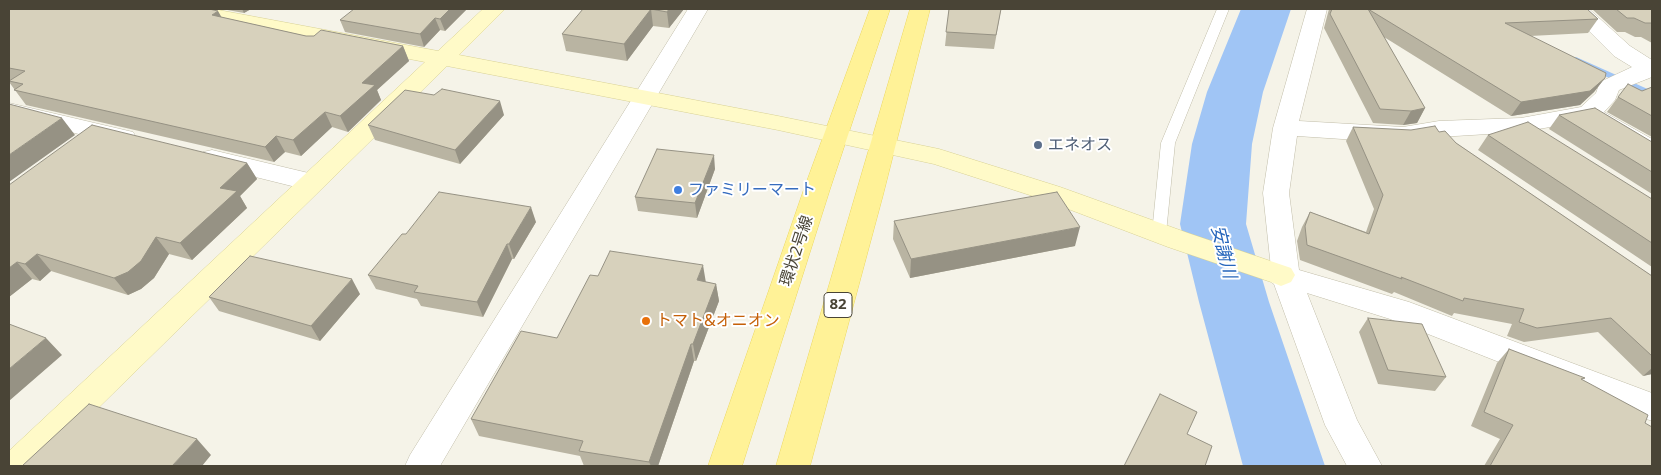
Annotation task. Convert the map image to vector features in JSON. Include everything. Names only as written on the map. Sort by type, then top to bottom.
[{"type":"main road","name":"環状2号線","points":[[726,466],[836,134],[880,9]]},
{"type":"main road","name":"82","points":[[793,466],[920,9]]},
{"type":"street","points":[[182,9],[836,134],[939,157],[1051,193],[1284,276],[1399,310],[1652,407]]},
{"type":"street","points":[[16,466],[495,9]]},
{"type":"street","points":[[422,466],[698,9]]},
{"type":"street","points":[[1317,9],[1285,128],[1276,193],[1284,276],[1342,424],[1365,466]]},
{"type":"street","points":[[1285,128],[1403,135],[1439,129],[1521,125],[1589,113],[1607,95],[1608,87],[1641,69],[1577,9]]},
{"type":"street","points":[[9,110],[147,143]]},
{"type":"street","points":[[1589,113],[1652,150]]},
{"type":"street","points":[[1521,125],[1554,146]]},
{"type":"street","points":[[1439,129],[1457,150]]},
{"type":"street","points":[[77,148],[100,131]]},
{"type":"street","points":[[194,154],[312,182]]},
{"type":"lane","points":[[1169,236],[1168,143],[1223,9]]},
{"type":"building","points":[[9,9],[209,9],[218,11],[212,15],[306,36],[314,36],[321,30],[403,46],[362,83],[375,85],[340,116],[325,112],[293,140],[276,136],[265,147],[14,90],[23,84],[9,81],[25,71],[9,68]]},
{"type":"building","points":[[354,9],[450,9],[440,19],[435,18],[420,34],[340,20]]},
{"type":"building","points":[[583,9],[651,9],[624,44],[562,34]]},
{"type":"building","points":[[651,9],[669,9],[667,12]]},
{"type":"building","points":[[949,9],[1001,9],[996,35],[946,32]]},
{"type":"building","points":[[1332,9],[1368,9],[1425,108],[1411,111],[1380,109],[1330,14]]},
{"type":"building","points":[[1368,9],[1587,9],[1598,19],[1505,23],[1606,73],[1605,78],[1590,91],[1521,102]]},
{"type":"building","points":[[1616,9],[1652,9],[1652,23],[1627,18]]},
{"type":"building","points":[[1628,84],[1642,91],[1652,87],[1652,116],[1618,97]]},
{"type":"building","points":[[442,89],[500,101],[455,150],[368,125],[405,90],[434,95]]},
{"type":"building","points":[[9,104],[62,118],[9,155]]},
{"type":"building","points":[[1595,108],[1652,142],[1652,172],[1559,115]]},
{"type":"building","points":[[1528,122],[1652,199],[1652,243],[1488,135]]},
{"type":"building","points":[[92,125],[247,163],[220,188],[237,191],[180,243],[156,237],[141,261],[128,272],[114,278],[37,254],[25,264],[17,262],[9,268],[9,185]]},
{"type":"building","points":[[1435,126],[1439,132],[1445,131],[1456,143],[1652,276],[1652,356],[1611,318],[1537,328],[1519,322],[1524,309],[1464,298],[1463,301],[1401,277],[1402,279],[1307,245],[1305,226],[1310,212],[1369,234],[1383,195],[1353,127],[1411,130]]},
{"type":"building","name":"ファミリーマート","points":[[657,149],[714,155],[695,203],[635,197]]},
{"type":"building","points":[[439,192],[531,207],[509,244],[507,244],[477,302],[414,292],[418,286],[368,275],[402,234],[406,234]]},
{"type":"building","points":[[1057,192],[1080,227],[911,259],[894,221]]},
{"type":"building","points":[[610,251],[703,265],[697,280],[716,284],[693,344],[691,344],[649,462],[579,451],[583,441],[471,419],[521,331],[557,338],[590,275],[598,276]]},
{"type":"building","points":[[250,256],[352,279],[311,326],[209,297]]},
{"type":"building","points":[[1368,318],[1422,324],[1446,377],[1388,370]]},
{"type":"building","points":[[9,324],[46,338],[9,369]]},
{"type":"building","points":[[1509,349],[1585,378],[1581,379],[1648,415],[1645,423],[1652,427],[1652,466],[1490,466],[1513,425],[1484,412]]},
{"type":"building","points":[[1160,394],[1197,412],[1187,434],[1212,446],[1205,466],[1124,466]]},
{"type":"building","points":[[89,404],[197,439],[172,466],[22,466]]},
{"type":"waterway","name":"安謝川","points":[[1266,9],[1235,92],[1222,144],[1213,224],[1234,302],[1284,466]]},
{"type":"waterway","points":[[1576,60],[1652,94]]},
{"type":"place","name":"エネオス","points":[[1038,145]]},
{"type":"place","name":"ファミリーマート","points":[[678,190]]},
{"type":"place","name":"トマト&オニオン","points":[[646,321]]}]
